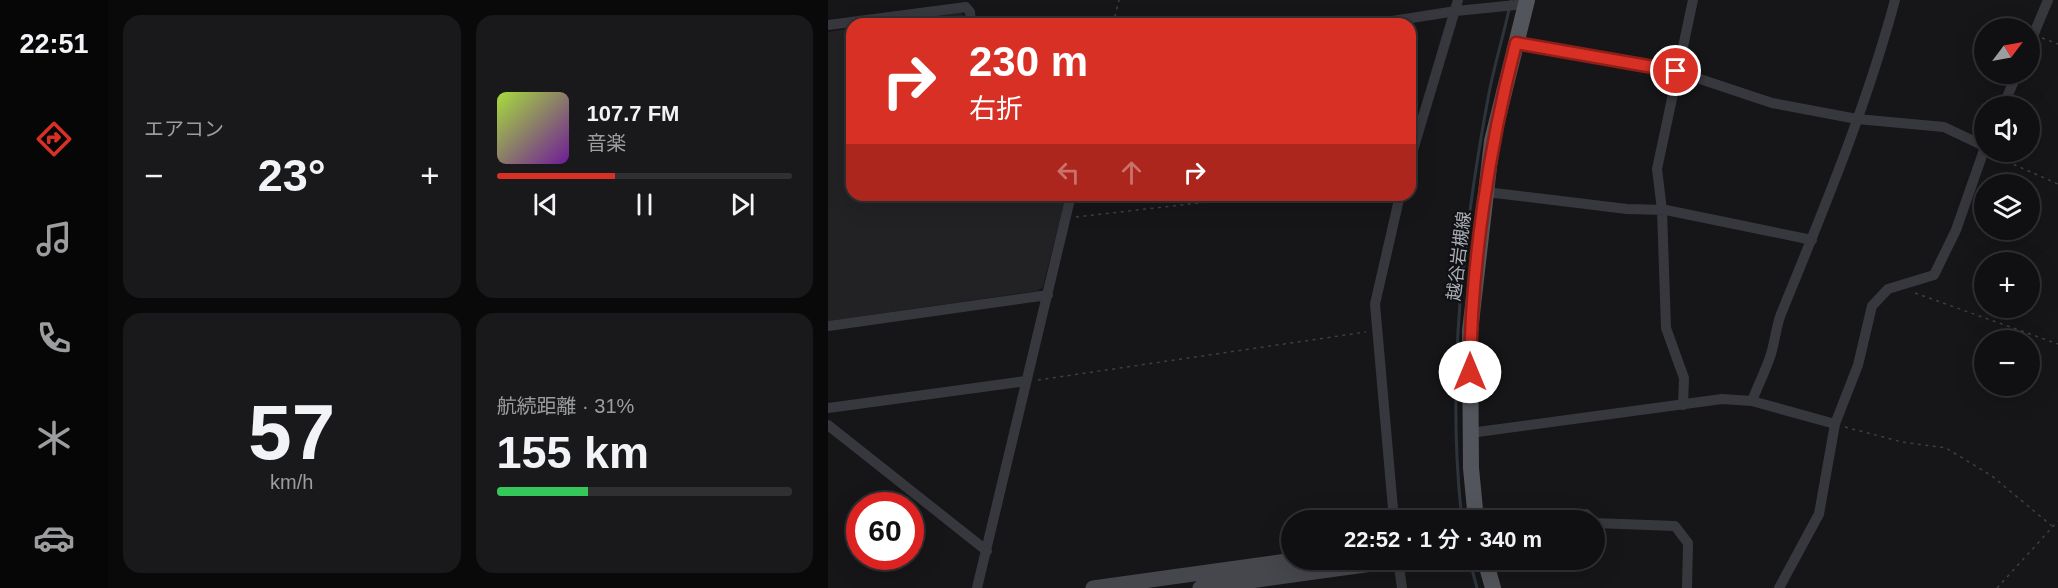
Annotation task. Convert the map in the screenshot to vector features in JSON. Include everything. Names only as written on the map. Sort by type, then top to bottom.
[{"type":"main road","name":"越谷岩槻線","points":[[1475,510],[1470,433],[1470,331],[1492,141],[1516,43],[1518,3]]},
{"type":"main road","points":[[1488,570],[1493,588]]},
{"type":"street","points":[[1683,405],[1684,378],[1666,328],[1662,210],[1657,169],[1676,71],[1693,0]]},
{"type":"street","points":[[1752,400],[1771,353],[1779,317],[1812,240],[1857,119],[1880,54],[1894,0]]},
{"type":"street","points":[[2040,18],[2048,0]]},
{"type":"street","points":[[1400,18],[1457,5],[1518,3]]},
{"type":"street","points":[[1416,139],[1457,5]]},
{"type":"street","points":[[882,18],[966,7],[970,12],[970,18]]},
{"type":"street","points":[[828,25],[846,23]]},
{"type":"street","points":[[1516,43],[1676,71],[1772,103],[1857,119],[1944,127],[1974,143]]},
{"type":"street","points":[[1779,588],[1820,514],[1835,424],[1858,365],[1872,306],[1895,286],[1934,275],[1956,230],[1979,162]]},
{"type":"street","points":[[1486,192],[1627,209],[1662,210],[1812,240]]},
{"type":"street","points":[[977,588],[1070,201]]},
{"type":"street","points":[[1394,510],[1375,304],[1399,201]]},
{"type":"street","points":[[828,326],[1047,295]]},
{"type":"street","points":[[828,408],[1026,381]]},
{"type":"street","points":[[1470,433],[1722,399],[1752,400],[1835,424]]},
{"type":"street","points":[[828,425],[987,551]]},
{"type":"street","points":[[1605,522],[1675,525],[1688,543],[1687,588]]},
{"type":"street","points":[[1094,588],[1160,583],[1281,562]]},
{"type":"street","points":[[1200,588],[1328,570]]},
{"type":"street","points":[[1400,570],[1402,588]]},
{"type":"path","points":[[1114,18],[1119,0]]},
{"type":"path","points":[[2040,41],[2058,44]]},
{"type":"path","points":[[2010,162],[2058,184]]},
{"type":"path","points":[[1066,218],[1216,201]]},
{"type":"path","points":[[1895,286],[2058,344]]},
{"type":"path","points":[[1026,381],[1378,330]]},
{"type":"path","points":[[1835,424],[1902,442],[1946,448],[1992,476],[2052,526]]},
{"type":"path","points":[[1997,588],[2058,520]]},
{"type":"shaded area","points":[[960,12],[966,18],[920,18]]},
{"type":"shaded area","points":[[846,29],[846,201],[1064,201],[1043,287],[1037,291],[828,321],[828,32]]},
{"type":"waterway","points":[[1461,510],[1456,414],[1457,360],[1465,252],[1489,93],[1511,0]]},
{"type":"waterway","points":[[1472,570],[1477,588]]},
{"type":"route","points":[[1470,372],[1470,331],[1492,141],[1516,43],[1676,71]]}]
